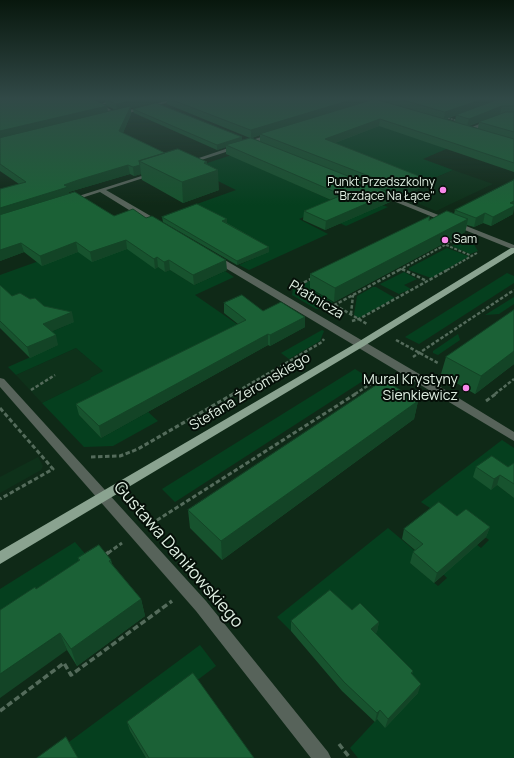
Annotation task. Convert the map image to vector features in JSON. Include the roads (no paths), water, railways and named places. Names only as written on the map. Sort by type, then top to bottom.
[{"type":"main road","name":"Stefana Żeromskiego","points":[[0,558],[361,344],[514,249]]},
{"type":"street","points":[[184,164],[277,134]]},
{"type":"street","points":[[245,138],[261,145]]},
{"type":"street","points":[[65,202],[161,171]]},
{"type":"street","points":[[101,190],[166,228]]},
{"type":"street","points":[[374,192],[514,249]]},
{"type":"street","name":"Płatnicza","points":[[206,252],[399,366],[514,437]]},
{"type":"street","name":"Gustawa Daniłowskiego","points":[[0,381],[104,496],[200,606],[262,681],[322,758]]},
{"type":"place","name":"Punkt Przedszkolny \"Brzdące Na Łące\"","points":[[443,190]]},
{"type":"place","name":"Sam","points":[[445,240]]},
{"type":"place","name":"Mural Krystyny Sienkiewicz","points":[[466,388]]}]
